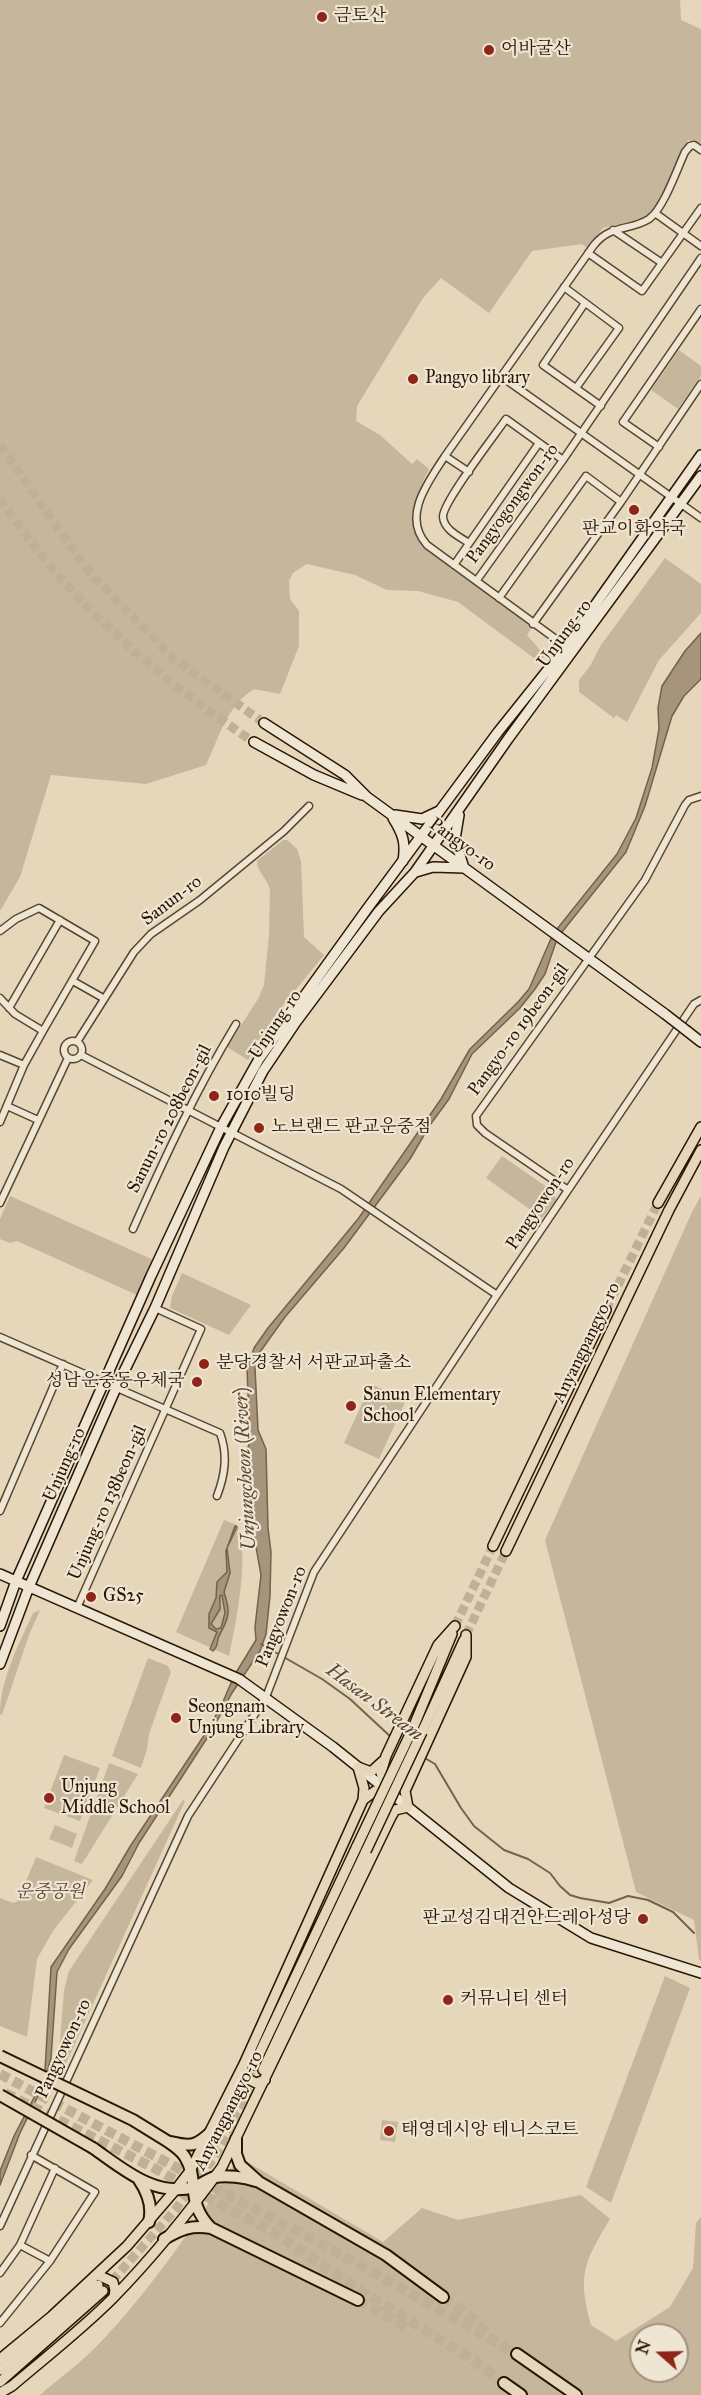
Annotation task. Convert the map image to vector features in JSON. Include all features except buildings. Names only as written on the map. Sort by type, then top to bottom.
[{"type":"highway","points":[[0,2056],[133,2120],[183,2152],[188,2159],[195,2205],[211,2229]]},
{"type":"highway","points":[[0,2095],[69,2133],[136,2177],[157,2186],[193,2187],[215,2177],[240,2177],[259,2182]]},
{"type":"highway","points":[[167,2141],[189,2145],[199,2143],[211,2132]]},
{"type":"highway","points":[[236,2139],[236,2154],[240,2165],[259,2182],[386,2255],[443,2297]]},
{"type":"highway","points":[[136,2177],[148,2193],[150,2207],[148,2222]]},
{"type":"highway","points":[[164,2239],[182,2228],[198,2226],[211,2229],[329,2284],[357,2300]]},
{"type":"highway","points":[[517,2354],[576,2395]]},
{"type":"highway","points":[[504,2383],[521,2395]]},
{"type":"main road","name":"Unjung-ro","points":[[0,1664],[29,1587],[116,1388],[154,1308],[231,1132],[263,1071],[296,1022],[379,911],[415,872],[459,811],[569,650],[676,501],[701,455]]},
{"type":"main road","name":"Unjung-ro","points":[[676,501],[701,476]]},
{"type":"main road","name":"Unjung-ro","points":[[0,1626],[16,1581],[104,1383],[221,1127],[259,1059],[283,1023],[446,804],[569,650]]},
{"type":"main road","name":"Pangyo-ro","points":[[264,723],[345,775],[367,797],[589,958]]},
{"type":"main road","name":"Pangyo-ro","points":[[254,742],[314,775],[367,797]]},
{"type":"main road","points":[[390,814],[424,818],[437,814],[446,804]]},
{"type":"main road","points":[[415,872],[434,867],[464,868],[455,838],[459,811]]},
{"type":"main road","points":[[390,814],[403,835],[405,846],[403,862]]},
{"type":"main road","points":[[589,958],[701,1042]]},
{"type":"main road","points":[[658,1203],[701,1127]]},
{"type":"main road","name":"Anyangpangyo-ro","points":[[506,1551],[669,1210],[701,1150]]},
{"type":"main road","name":"Anyangpangyo-ro","points":[[493,1546],[606,1310]]},
{"type":"main road","points":[[0,1574],[239,1679],[358,1767],[509,1888],[591,1938],[701,1973]]},
{"type":"main road","points":[[391,1817],[390,1800],[381,1773],[385,1758],[438,1645],[455,1626],[418,1730]]},
{"type":"main road","points":[[265,2080],[256,2083],[248,2079],[242,2071],[253,2066],[324,1930],[418,1730],[466,1635],[466,1657],[405,1791],[408,1807]]},
{"type":"main road","points":[[358,1767],[371,1772],[385,1758]]},
{"type":"main road","points":[[358,1767],[364,1788],[363,1800]]},
{"type":"main road","points":[[363,1800],[371,1793],[400,1788],[413,1774]]},
{"type":"main road","name":"Anyangpangyo-ro","points":[[0,2359],[98,2275],[148,2222],[190,2170],[253,2066],[287,1970],[363,1800]]},
{"type":"main road","points":[[391,1817],[395,1810],[408,1807]]},
{"type":"main road","name":"Anyangpangyo-ro","points":[[0,2393],[12,2386],[114,2297],[195,2205],[215,2177],[310,1988],[391,1817]]},
{"type":"main road","points":[[287,1970],[324,1930]]},
{"type":"main road","points":[[310,1988],[324,1930]]},
{"type":"main road","points":[[98,2275],[113,2282],[114,2297]]},
{"type":"main road","points":[[0,2370],[100,2288],[0,2382]]},
{"type":"street","points":[[477,580],[423,540],[416,518],[425,488],[445,456],[598,239],[613,230],[640,223],[655,213],[685,152],[694,145],[701,150]]},
{"type":"street","points":[[588,253],[642,291],[701,208]]},
{"type":"street","points":[[655,213],[701,246]]},
{"type":"street","points":[[613,230],[662,263]]},
{"type":"street","name":"Pangyogongwon-ro","points":[[569,650],[477,580],[601,406],[701,258]]},
{"type":"street","points":[[564,287],[619,328],[576,388]]},
{"type":"street","points":[[585,303],[543,365],[601,406]]},
{"type":"street","points":[[659,447],[623,422],[701,309]]},
{"type":"street","name":"Pangyogongwon-ro","points":[[502,377],[701,519]]},
{"type":"street","points":[[533,624],[621,502],[701,384]]},
{"type":"street","points":[[469,543],[451,531],[443,517],[446,507],[506,419],[563,460]]},
{"type":"street","points":[[454,565],[539,443]]},
{"type":"street","points":[[445,456],[469,472]]},
{"type":"street","points":[[499,598],[586,476],[621,502]]},
{"type":"street","name":"Pangyo-ro 19beon-gil","points":[[568,1190],[485,1133],[477,1125],[476,1116],[645,880],[685,805],[689,800],[701,796]]},
{"type":"street","name":"Sanun-ro","points":[[77,1042],[134,951],[151,934],[200,900],[284,831],[309,806]]},
{"type":"street","points":[[0,931],[16,919],[39,908],[95,941],[24,1065],[0,1122]]},
{"type":"street","points":[[9,1008],[60,920]]},
{"type":"street","points":[[73,981],[103,998]]},
{"type":"street","points":[[0,998],[9,1008],[43,1031]]},
{"type":"street","name":"Pangyowon-ro","points":[[0,2226],[188,1816],[273,1679],[314,1572],[568,1190],[694,1004],[701,1000]]},
{"type":"street","name":"Sanun-ro 208beon-gil","points":[[133,1229],[189,1111],[236,1024]]},
{"type":"street","points":[[69,1041],[77,1042],[82,1049],[81,1055],[74,1060],[68,1058],[63,1051],[64,1046],[69,1041]]},
{"type":"street","points":[[0,1055],[24,1065]]},
{"type":"street","points":[[81,1055],[345,1191],[497,1295]]},
{"type":"street","points":[[0,1203],[68,1058]]},
{"type":"street","points":[[7,1106],[38,1120]]},
{"type":"street","name":"Unjung-ro 138beon-gil","points":[[77,1608],[201,1329],[154,1308]]},
{"type":"street","name":"Unjung-ro 138beon-gil","points":[[0,1337],[220,1433],[224,1445],[225,1468],[216,1496]]},
{"type":"street","points":[[0,1511],[63,1364]]},
{"type":"street","points":[[0,2324],[50,2261],[95,2192],[31,2155]]},
{"type":"street","points":[[0,2273],[20,2245],[55,2168]]},
{"type":"street","points":[[20,2245],[50,2261]]},
{"type":"green space","points":[[0,0],[680,0],[681,20],[701,29],[701,145],[688,140],[657,204],[644,218],[603,228],[587,248],[582,244],[532,251],[489,313],[441,278],[423,298],[357,406],[356,421],[380,435],[412,464],[417,459],[429,469],[413,513],[416,534],[423,544],[433,554],[532,627],[527,635],[545,656],[539,662],[458,602],[418,591],[387,590],[355,575],[307,564],[293,573],[289,581],[290,599],[299,611],[299,646],[280,694],[254,689],[245,696],[230,713],[206,765],[146,784],[51,775],[20,877],[0,911]]},
{"type":"green space","points":[[679,350],[701,366],[701,376],[678,409],[651,390]]},
{"type":"green space","points":[[665,558],[701,584],[701,613],[659,660],[627,722],[616,715],[614,718],[579,692],[579,680],[590,666],[601,645]]},
{"type":"green space","points":[[283,840],[287,840],[297,849],[301,861],[304,937],[324,955],[276,1014],[248,1060],[227,1047],[258,999],[264,985],[269,935],[270,890],[257,861]]},
{"type":"green space","points":[[502,1156],[554,1192],[556,1200],[542,1218],[486,1178]]},
{"type":"green space","points":[[10,1196],[156,1261],[137,1295],[17,1241],[10,1243],[0,1239],[0,1219]]},
{"type":"green space","points":[[701,1196],[701,1961],[699,1960],[694,1920],[636,1892],[545,1540]]},
{"type":"green space","points":[[182,1273],[251,1305],[229,1335],[170,1308],[172,1296]]},
{"type":"green space","points":[[371,1384],[406,1400],[379,1459],[344,1443]]},
{"type":"green space","points":[[224,1520],[237,1525],[242,1553],[240,1589],[229,1656],[176,1632]]},
{"type":"green space","points":[[40,1610],[29,1635],[2,1715],[0,1714],[3,1688],[11,1662],[33,1613]]},
{"type":"green space","points":[[148,1658],[168,1666],[171,1672],[149,1734],[141,1768],[112,1756]]},
{"type":"green space","points":[[64,1755],[100,1768],[80,1821],[44,1808]]},
{"type":"green space","points":[[109,1763],[138,1774],[82,1864],[74,1861]]},
{"type":"green space","points":[[183,1800],[185,1801],[63,2070],[58,2066],[64,1990],[69,1971]]},
{"type":"green space","points":[[55,1825],[77,1834],[72,1848],[49,1839]]},
{"type":"green space","name":"운중공원","points":[[36,1857],[93,1880],[53,1931],[37,1959],[27,2037],[0,2026],[0,1898],[13,1903],[18,1901]]},
{"type":"green space","points":[[665,1976],[690,1988],[611,2203],[586,2187]]},
{"type":"green space","name":"태영데시앙 테니스코트","points":[[382,2120],[398,2122],[395,2142],[380,2140]]},
{"type":"green space","points":[[239,2157],[383,2242],[422,2208],[458,2220],[581,2195],[610,2219],[594,2247],[586,2269],[584,2293],[591,2325],[616,2341],[629,2333],[629,2383],[689,2383],[689,2323],[645,2323],[670,2307],[693,2268],[696,2223],[701,2217],[701,2395],[40,2395],[89,2353],[136,2303],[189,2231]]},
{"type":"shaded area","points":[[701,633],[701,679],[684,696],[672,716],[645,806],[626,852],[562,932],[556,942],[545,974],[535,989],[520,1008],[472,1054],[449,1099],[410,1159],[344,1248],[285,1317],[260,1352],[255,1368],[258,1430],[266,1449],[268,1528],[271,1552],[266,1634],[260,1651],[139,1843],[122,1876],[69,1949],[57,1972],[51,2058],[45,2082],[20,2133],[0,2185],[0,2171],[14,2136],[40,2086],[45,2070],[51,1967],[105,1889],[131,1845],[207,1731],[234,1676],[256,1640],[255,1627],[261,1575],[253,1530],[254,1492],[246,1455],[250,1440],[247,1369],[254,1348],[358,1219],[441,1099],[470,1049],[529,989],[553,934],[617,854],[636,818],[652,768],[659,729],[658,708],[662,686],[685,651]]},
{"type":"shaded area","points":[[235,1526],[237,1527],[227,1547]]},
{"type":"shaded area","points":[[227,1548],[230,1573],[224,1592],[228,1613],[226,1623],[213,1651],[210,1649],[217,1632],[209,1628],[209,1614],[216,1598],[217,1582],[227,1572]],"holes":[[[222,1595],[225,1613],[221,1628],[216,1629],[211,1624],[220,1609],[220,1596]]]},
{"type":"waterway","name":"Hasan Stream","points":[[261,1644],[322,1679],[350,1699],[392,1738]]},
{"type":"waterway","name":"Hasan Stream","points":[[423,1757],[435,1764],[474,1826],[504,1850],[528,1859],[550,1873],[570,1895],[609,1903],[628,1896],[648,1900],[673,1912],[694,1933]]},
{"type":"tunnel","points":[[0,445],[88,571],[174,659],[264,723]]},
{"type":"tunnel","points":[[0,499],[61,579],[113,632],[181,690],[254,742]]},
{"type":"tunnel","points":[[606,1310],[658,1203]]},
{"type":"tunnel","points":[[455,1626],[493,1546]]},
{"type":"tunnel","points":[[466,1635],[506,1551]]},
{"type":"tunnel","points":[[195,2174],[227,2121],[254,2065]]},
{"type":"tunnel","points":[[103,2291],[175,2210],[213,2159],[263,2070]]},
{"type":"tunnel","points":[[0,2074],[353,2261],[517,2354]]},
{"type":"tunnel","points":[[5,2093],[152,2167],[278,2235],[344,2280],[473,2360],[504,2383]]},
{"type":"tunnel","points":[[443,2297],[474,2319],[487,2333]]},
{"type":"tunnel","points":[[358,2300],[410,2329]]},
{"type":"place","name":"금토산","points":[[322,17]]},
{"type":"place","name":"어바굴산","points":[[489,50]]},
{"type":"place","name":"Pangyo library","points":[[413,379]]},
{"type":"place","name":"판교이화약국","points":[[634,510]]},
{"type":"place","name":"1010빌딩","points":[[214,1096]]},
{"type":"place","name":"노브랜드 판교운중점","points":[[259,1128]]},
{"type":"place","name":"분당경찰서 서판교파출소","points":[[204,1364]]},
{"type":"place","name":"성남운중동우체국","points":[[197,1382]]},
{"type":"place","name":"Sanun Elementary School","points":[[351,1406]]},
{"type":"place","name":"GS25","points":[[91,1597]]},
{"type":"place","name":"Seongnam Unjung Library","points":[[176,1718]]},
{"type":"place","name":"Unjung Middle School","points":[[49,1798]]},
{"type":"place","name":"판교성김대건안드레아성당","points":[[643,1919]]},
{"type":"place","name":"커뮤니티 센터","points":[[448,2000]]},
{"type":"place","name":"태영데시앙 테니스코트","points":[[389,2131]]},
{"type":"water label","name":"Unjungcheon (River)","points":[[246,1469]]}]
